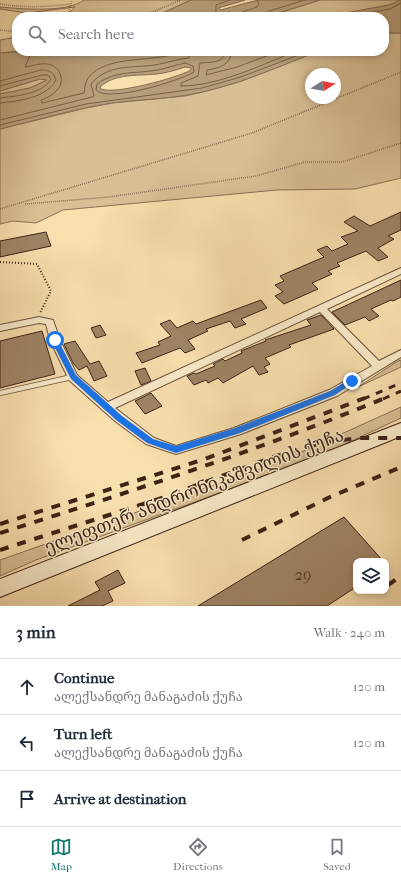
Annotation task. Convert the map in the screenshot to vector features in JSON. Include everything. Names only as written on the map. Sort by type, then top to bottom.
[{"type":"main road","name":"ელეფთერ ანდრონიკაშვილის ქუჩა","points":[[0,588],[401,429]]},
{"type":"street","points":[[108,407],[401,272]]},
{"type":"street","points":[[321,308],[378,366]]},
{"type":"street","points":[[0,328],[39,320],[50,322],[55,340],[73,377],[119,418],[150,441],[176,450],[237,430],[333,393],[401,353]]},
{"type":"lane","points":[[0,394],[73,377]]},
{"type":"path","points":[[68,12],[72,0]]},
{"type":"path","points":[[152,12],[181,0]]},
{"type":"path","points":[[0,4],[20,7],[49,7],[70,4]]},
{"type":"path","points":[[0,30],[12,31]]},
{"type":"path","points":[[0,209],[252,133],[401,72]]},
{"type":"path","points":[[393,75],[401,75]]},
{"type":"path","points":[[20,204],[109,197],[248,177],[305,162],[342,162],[381,148],[401,143]]},
{"type":"path","points":[[0,262],[37,264],[51,291],[42,307],[39,320]]},
{"type":"shaded area","points":[[84,0],[191,0],[165,12],[70,12],[75,7],[35,12],[20,12],[0,9],[0,7],[44,9],[67,7]]},
{"type":"shaded area","points":[[320,0],[401,0],[389,5],[352,12],[282,12]]},
{"type":"shaded area","points":[[389,33],[401,33],[401,178],[355,189],[277,190],[63,210],[36,223],[13,221],[0,224],[0,129],[112,103],[185,96],[242,81],[306,56],[389,56]]},
{"type":"shaded area","points":[[12,38],[12,52],[0,53],[0,40]]},
{"type":"shaded area","points":[[40,79],[47,80],[30,88],[0,94],[0,91]]},
{"type":"shaded area","points":[[401,360],[401,367],[358,387],[398,361]]},
{"type":"shaded area","points":[[401,407],[401,418],[315,458],[36,560],[0,576],[0,560],[277,463]]},
{"type":"water","points":[[191,0],[245,0],[218,8],[221,10],[258,0],[320,0],[282,12],[165,12]]},
{"type":"water","points":[[401,0],[401,33],[389,33],[389,12],[352,12],[389,5]]},
{"type":"water","points":[[12,52],[12,56],[306,56],[247,79],[202,92],[157,99],[98,105],[0,129],[0,94],[30,88],[47,80],[40,79],[0,91],[0,53]],"holes":[[[185,67],[191,68],[191,70],[173,77],[131,88],[108,90],[101,89],[100,87],[113,79],[120,77],[160,74]]]},
{"type":"building","points":[[401,212],[401,230],[388,236],[394,239],[378,248],[388,257],[378,261],[366,251],[337,263],[340,266],[328,271],[332,274],[312,283],[318,289],[284,304],[275,296],[283,292],[275,285],[284,281],[280,276],[324,257],[317,250],[327,246],[332,251],[348,244],[341,237],[358,231],[344,222],[354,216],[370,226]]},
{"type":"building","points":[[46,232],[51,246],[0,257],[0,241]]},
{"type":"building","points":[[401,280],[401,297],[371,309],[379,316],[369,321],[365,317],[345,325],[332,312]]},
{"type":"building","points":[[261,300],[267,308],[241,319],[246,324],[235,328],[230,321],[206,329],[208,331],[188,340],[195,349],[185,353],[180,348],[142,363],[136,353],[160,345],[158,342],[171,336],[160,324],[170,320],[177,328],[193,321],[196,324]]},
{"type":"building","points":[[321,315],[334,329],[289,345],[291,347],[265,358],[270,364],[264,367],[268,372],[259,375],[253,366],[223,383],[218,378],[208,383],[206,380],[194,385],[187,376],[215,366],[213,364],[223,359],[225,361],[242,353],[241,351],[266,341],[265,340],[311,325],[307,320]]},
{"type":"building","points":[[100,325],[106,335],[96,338],[91,328]]},
{"type":"building","points":[[42,331],[55,374],[0,388],[0,341]]},
{"type":"building","points":[[75,341],[90,364],[99,361],[107,376],[94,381],[87,366],[79,370],[73,363],[64,344]]},
{"type":"building","points":[[145,368],[151,381],[141,385],[135,371]]},
{"type":"building","points":[[151,393],[162,406],[145,414],[135,401]]},
{"type":"building","points":[[344,517],[380,558],[353,558],[353,589],[327,606],[198,606]]},
{"type":"building","points":[[118,570],[125,583],[108,591],[113,601],[102,606],[68,606],[100,590],[95,582]]},
{"type":"railway","points":[[363,399],[401,383]]},
{"type":"railway","points":[[383,399],[401,391]]},
{"type":"railway","points":[[0,524],[205,459],[365,398]]},
{"type":"railway","points":[[0,533],[194,470],[338,417],[385,398]]},
{"type":"railway","points":[[0,550],[162,498],[273,457],[321,443],[358,438],[401,438]]},
{"type":"railway","points":[[242,540],[330,497],[401,467]]},
{"type":"railway","points":[[389,584],[401,576]]},
{"type":"route","points":[[55,340],[73,377],[119,418],[150,441],[176,450],[237,430],[333,393],[352,381]]}]
